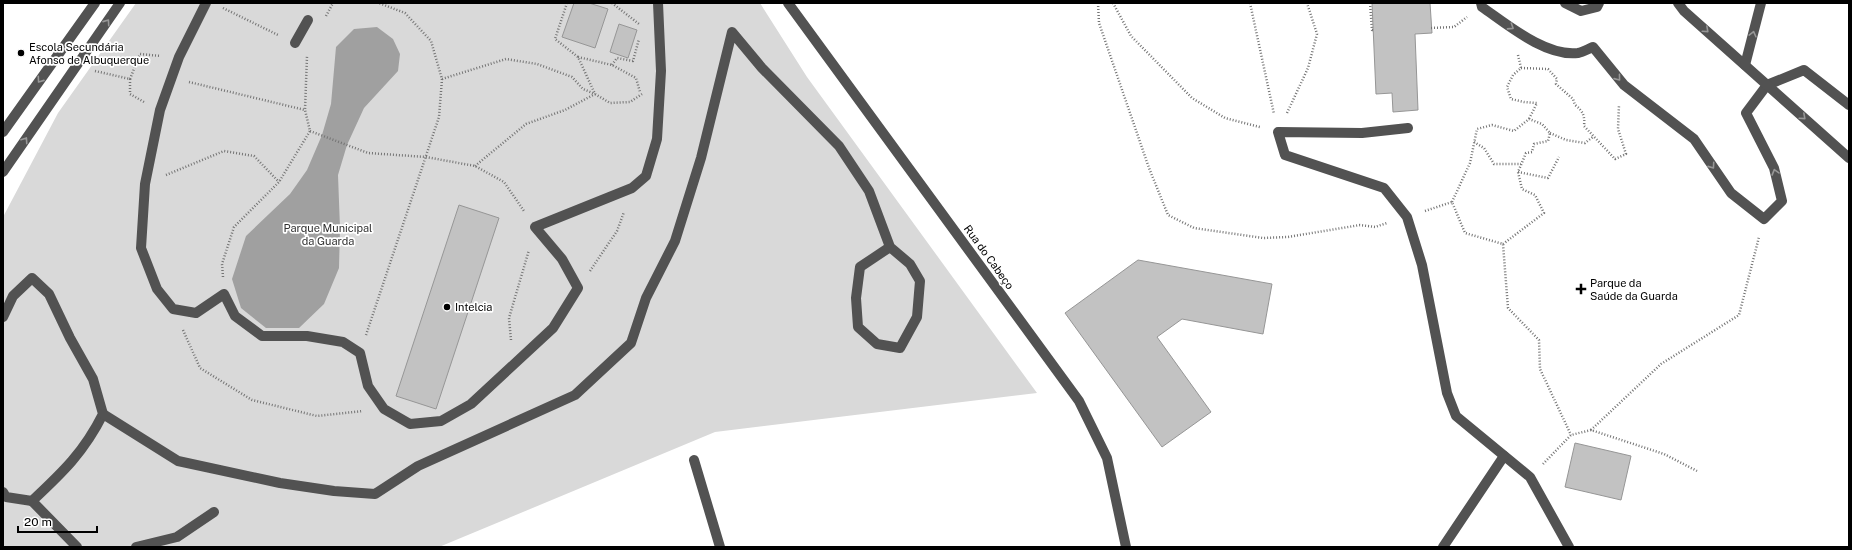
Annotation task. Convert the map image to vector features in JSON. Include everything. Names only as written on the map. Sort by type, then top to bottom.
[{"type":"street","points":[[3,132],[95,3]]},
{"type":"street","points":[[3,172],[120,3]]},
{"type":"street","points":[[206,3],[179,57],[160,110],[145,184],[141,248],[157,289],[173,309],[196,313],[224,294],[235,316],[262,336],[307,336],[343,342],[360,353],[368,386],[384,409],[410,424],[441,421],[471,404],[553,328],[578,288],[562,259],[535,228],[632,188],[646,176],[657,139],[660,98],[661,70],[658,3]]},
{"type":"street","name":"Rua do Cabeço","points":[[788,3],[1080,401],[1106,458],[1126,547]]},
{"type":"street","points":[[1481,3],[1482,7],[1510,27],[1552,51],[1579,53],[1593,47],[1624,85],[1694,139],[1731,193],[1764,219],[1782,201],[1774,168],[1746,113],[1767,85],[1804,70],[1849,105]]},
{"type":"street","points":[[1565,3],[1581,11],[1598,7],[1599,3]]},
{"type":"street","points":[[1678,3],[1684,11],[1849,158]]},
{"type":"street","points":[[1745,65],[1761,3]]},
{"type":"street","points":[[295,43],[308,20]]},
{"type":"street","points":[[3,317],[13,296],[32,278],[49,294],[70,338],[93,379],[103,414],[178,461],[280,483],[334,491],[375,494],[418,466],[575,395],[631,343],[646,298],[675,241],[701,158],[732,32],[762,68],[839,146],[869,191],[890,247],[910,264],[920,281],[917,317],[900,348],[877,344],[858,327],[856,298],[860,267],[890,247]]},
{"type":"street","points":[[1408,128],[1362,133],[1278,132],[1285,155],[1384,188],[1407,217],[1422,265],[1447,393],[1456,416],[1530,478],[1569,547]]},
{"type":"street","points":[[32,501],[68,468],[91,437],[103,414]]},
{"type":"street","points":[[1443,547],[1504,456]]},
{"type":"street","points":[[694,460],[720,547]]},
{"type":"street","points":[[3,492],[6,497],[32,501],[77,547]]},
{"type":"street","points":[[136,547],[177,537],[214,512]]},
{"type":"path","points":[[322,23],[333,3]]},
{"type":"path","points":[[360,353],[439,117],[442,79],[431,41],[405,13],[379,3]]},
{"type":"path","points":[[567,3],[555,39],[578,57],[612,65],[636,78],[640,94]]},
{"type":"path","points":[[612,3],[643,26],[659,30]]},
{"type":"path","points":[[1098,3],[1099,23],[1148,168],[1168,215],[1194,228],[1263,238],[1288,237],[1360,225],[1375,227],[1452,202],[1470,163],[1477,129],[1492,125],[1514,131],[1529,119],[1537,103],[1511,99],[1507,86],[1513,75],[1521,68],[1548,69],[1557,79],[1556,84],[1573,99],[1575,105],[1581,109],[1585,117],[1584,126],[1616,159],[1626,154],[1618,129],[1619,108],[1624,85]]},
{"type":"path","points":[[1113,3],[1131,36],[1192,98],[1225,118],[1278,132]]},
{"type":"path","points":[[1250,3],[1278,132]]},
{"type":"path","points":[[1278,132],[1308,68],[1317,34],[1307,3]]},
{"type":"path","points":[[1370,3],[1373,30]]},
{"type":"path","points":[[221,6],[281,36]]},
{"type":"path","points":[[612,65],[617,58],[633,61],[643,26]]},
{"type":"path","points":[[1431,28],[1454,27]]},
{"type":"path","points":[[224,294],[222,264],[234,227],[279,182],[310,131],[305,110],[308,49]]},
{"type":"path","points":[[1516,52],[1520,57],[1521,68]]},
{"type":"path","points":[[160,110],[130,94],[130,79],[140,54],[179,57]]},
{"type":"path","points":[[578,57],[595,94]]},
{"type":"path","points":[[442,79],[506,59],[537,64],[572,77],[583,89],[610,103],[630,102],[640,94],[660,98]]},
{"type":"path","points":[[89,69],[130,79]]},
{"type":"path","points":[[171,78],[305,110]]},
{"type":"path","points":[[475,166],[526,124],[565,110],[595,94]]},
{"type":"path","points":[[1529,119],[1542,124],[1550,134],[1566,140],[1585,143],[1594,136]]},
{"type":"path","points":[[310,131],[368,153],[426,157],[475,166],[504,182],[535,228],[509,318],[514,364]]},
{"type":"path","points":[[1503,244],[1544,213],[1535,195],[1522,189],[1518,172],[1526,153],[1532,152],[1534,144],[1548,141],[1550,134]]},
{"type":"path","points":[[1474,142],[1484,148],[1494,164],[1521,164]]},
{"type":"path","points":[[145,184],[224,151],[254,156],[279,182]]},
{"type":"path","points":[[1518,172],[1548,178],[1559,157]]},
{"type":"path","points":[[578,288],[617,231],[632,188]]},
{"type":"path","points":[[1452,202],[1465,233],[1503,244]]},
{"type":"path","points":[[1530,478],[1571,435],[1591,430],[1661,364],[1739,315],[1764,219]]},
{"type":"path","points":[[1503,244],[1508,308],[1539,340],[1540,369],[1571,435]]},
{"type":"path","points":[[173,309],[200,368],[252,400],[317,416],[384,409]]},
{"type":"path","points":[[1591,430],[1664,454],[1697,471]]},
{"type":"green space","name":"Parque Municipal da Guarda","points":[[136,3],[760,3],[807,77],[1037,393],[715,432],[439,547],[3,547],[3,217],[58,113]]},
{"type":"shaded area","points":[[377,27],[393,39],[400,54],[398,71],[364,108],[347,145],[338,175],[340,228],[339,268],[324,304],[299,328],[266,328],[241,308],[232,279],[246,236],[290,194],[307,170],[322,135],[331,104],[336,47],[354,29]]},
{"type":"building","points":[[574,3],[589,3],[608,9],[595,48],[562,37]]},
{"type":"building","points":[[1372,3],[1430,3],[1432,33],[1415,34],[1418,110],[1393,112],[1392,93],[1376,94]]},
{"type":"building","points":[[619,24],[637,30],[628,58],[610,52]]},
{"type":"building","name":"Intelcia","points":[[459,205],[499,218],[436,409],[396,396]]},
{"type":"building","points":[[1138,260],[1272,284],[1263,334],[1182,319],[1157,337],[1211,412],[1162,447],[1065,313]]},
{"type":"building","points":[[1575,443],[1631,456],[1621,500],[1565,487]]},
{"type":"place","name":"Escola Secundária Afonso de Albuquerque","points":[[21,53]]},
{"type":"place","name":"Parque da Saúde da Guarda","points":[[1581,289]]},
{"type":"place","name":"Intelcia","points":[[447,307]]}]
